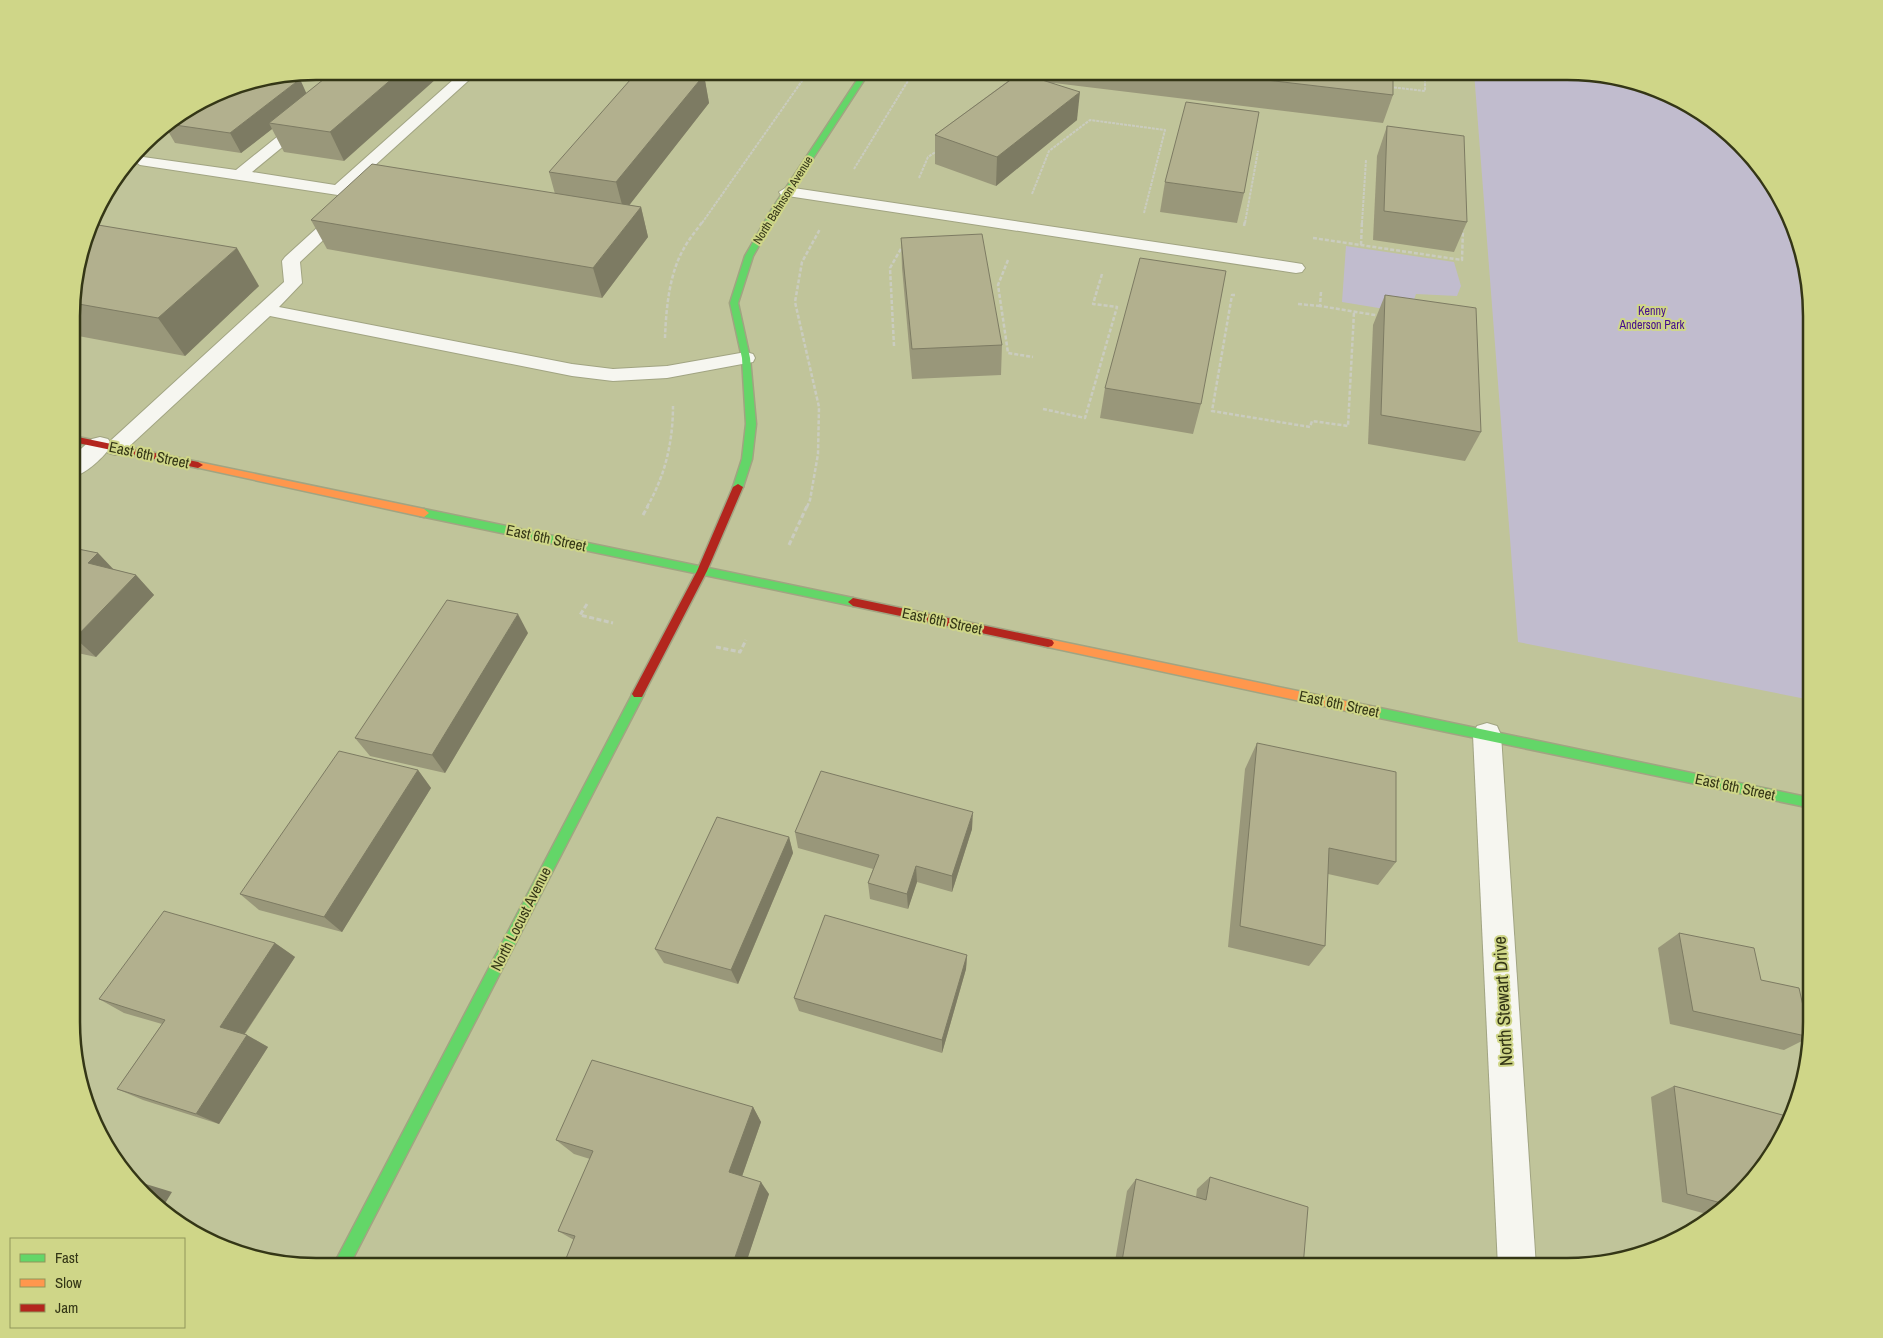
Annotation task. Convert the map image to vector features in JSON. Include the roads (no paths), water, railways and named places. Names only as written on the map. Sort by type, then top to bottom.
[{"type":"main road","name":"North Bahnson Avenue","points":[[702,571],[735,495],[747,458],[751,424],[746,358],[734,303],[749,256],[787,192],[862,80]]},
{"type":"main road","name":"East 6th Street","points":[[80,440],[1803,800]]},
{"type":"main road","name":"North Locust Avenue","points":[[344,1258],[702,571]]},
{"type":"street","points":[[80,464],[107,446]]},
{"type":"street","name":"North Stewart Drive","points":[[1487,735],[1517,1258]]},
{"type":"lane","points":[[340,190],[462,80]]},
{"type":"lane","points":[[239,175],[314,114]]},
{"type":"lane","points":[[107,446],[266,310],[293,282],[291,261],[364,194],[140,160]]},
{"type":"lane","points":[[787,192],[1296,268]]},
{"type":"lane","points":[[266,310],[572,370],[613,375],[667,372],[746,358]]},
{"type":"park label","name":"Kenny Anderson Park","points":[[1652,318]]}]
